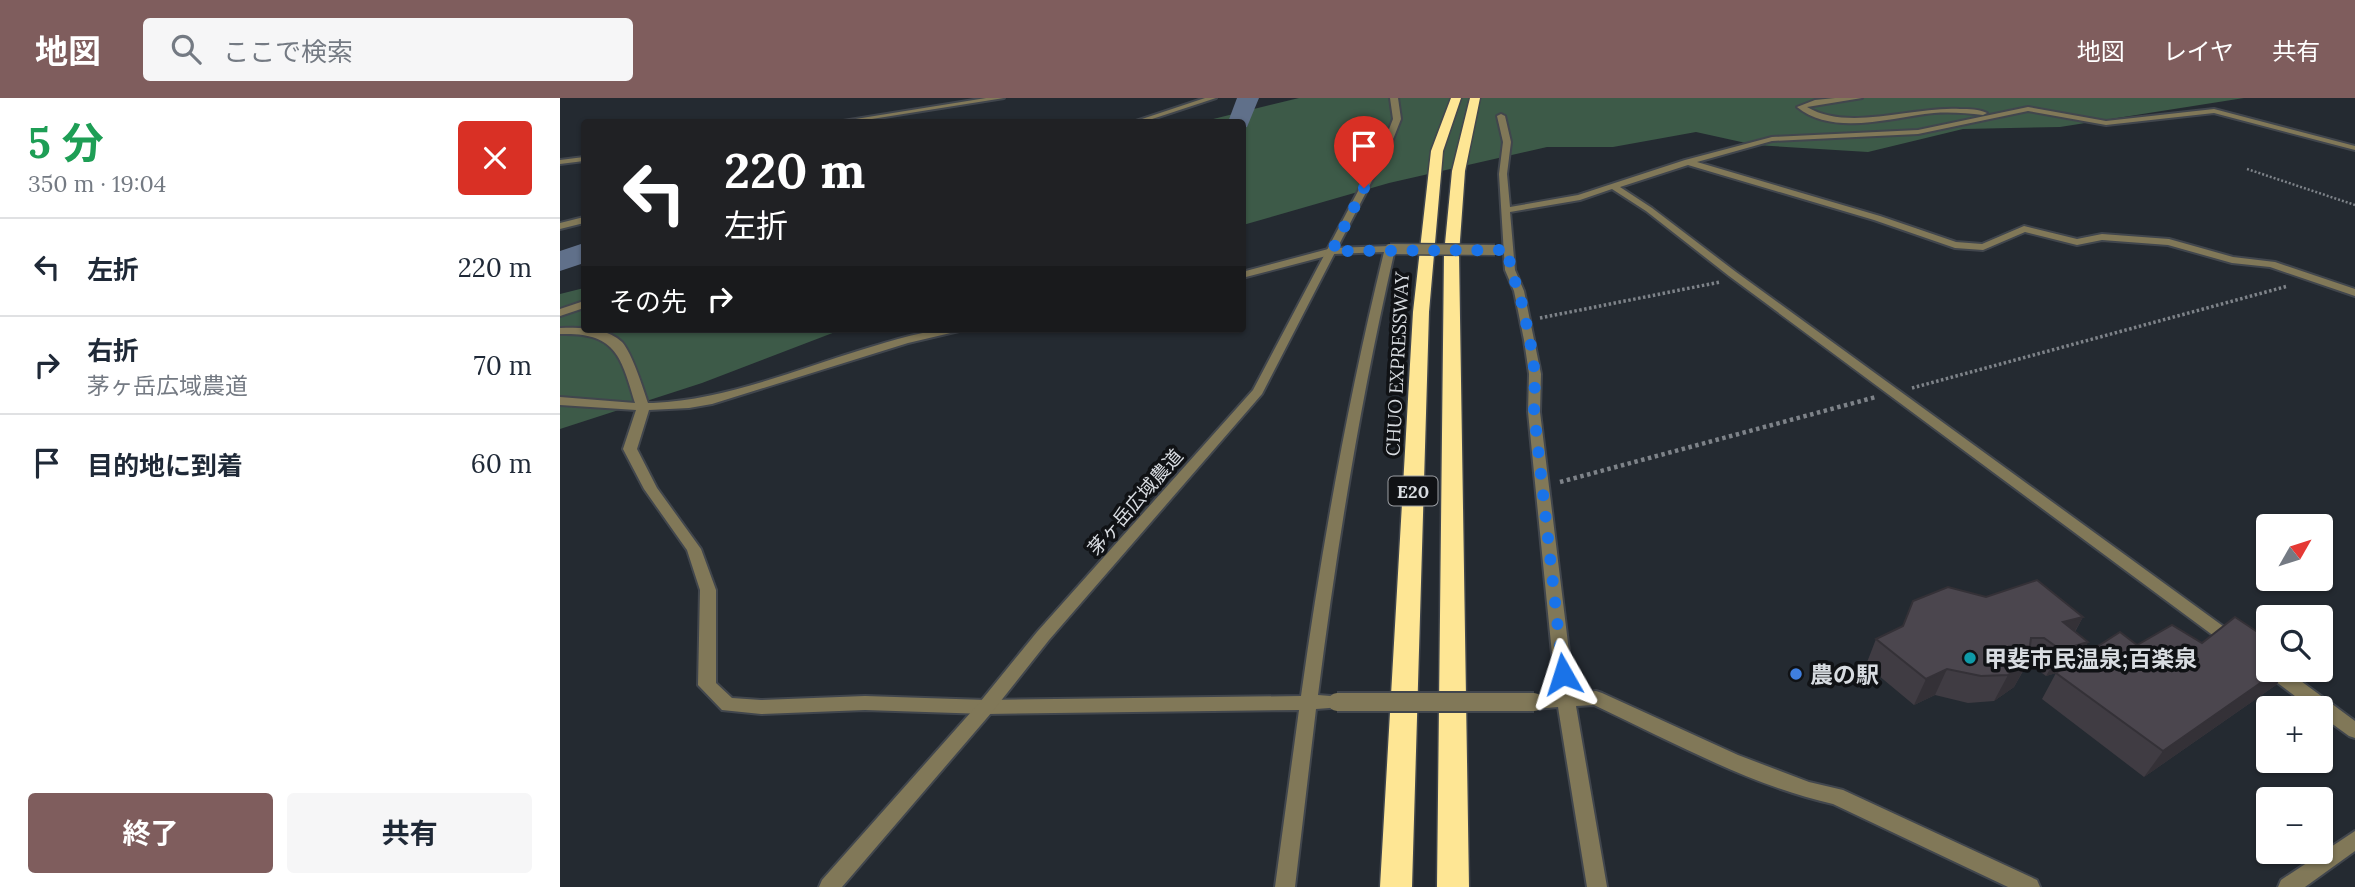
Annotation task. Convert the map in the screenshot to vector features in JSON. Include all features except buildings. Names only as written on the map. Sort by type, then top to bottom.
[{"type":"highway","name":"CHUO EXPRESSWAY","points":[[1396,887],[1421,312],[1437,151],[1456,98]]},
{"type":"highway","name":"E20","points":[[1453,887],[1452,313],[1456,200],[1462,150],[1475,98]]},
{"type":"street","points":[[861,119],[1000,98]]},
{"type":"street","points":[[1146,119],[1212,98]]},
{"type":"street","points":[[1858,98],[1815,102],[1801,107],[1807,112],[1836,119],[1937,111],[1997,115]]},
{"type":"street","name":"茅ヶ岳広域農道","points":[[828,887],[986,708],[1042,636],[1258,391],[1388,142],[1397,119],[1394,99]]},
{"type":"street","points":[[1506,210],[1558,202],[1772,139],[1918,132],[1997,115],[2044,109],[2106,123],[2214,111],[2355,148]]},
{"type":"street","points":[[1502,116],[1507,142],[1503,174],[1506,210],[1502,250],[1519,291],[1535,374],[1534,412],[1566,701],[1597,887]]},
{"type":"street","points":[[560,162],[581,159]]},
{"type":"street","points":[[1688,162],[1877,218],[1955,245],[1983,247],[2024,229],[2077,242],[2102,237],[2169,242],[2232,260],[2271,264],[2355,293]]},
{"type":"street","points":[[1614,186],[1683,233],[1710,260],[1896,392],[2256,658]]},
{"type":"street","points":[[560,226],[581,221]]},
{"type":"street","points":[[1285,887],[1308,703],[1367,340],[1390,249]]},
{"type":"street","points":[[1246,274],[1331,252],[1390,249],[1502,250]]},
{"type":"street","points":[[560,313],[581,305]]},
{"type":"street","points":[[560,331],[581,330]]},
{"type":"street","points":[[591,333],[618,345],[634,378],[643,408],[631,449],[651,489],[694,549],[708,590],[707,685],[728,705],[761,707],[865,703],[986,708],[1337,702],[1534,702],[1596,698],[1731,761],[1808,790],[1836,796],[2030,887]]},
{"type":"street","points":[[560,401],[643,408],[678,407],[708,401],[905,340],[937,333]]},
{"type":"street","points":[[2289,682],[2355,731]]},
{"type":"street","points":[[2288,887],[2355,840]]},
{"type":"path","points":[[2247,169],[2355,205]]},
{"type":"path","points":[[1524,321],[1738,278]]},
{"type":"path","points":[[1542,486],[2315,279]]},
{"type":"green space","points":[[1299,98],[2244,98],[2060,127],[1963,129],[1868,152],[1755,145],[1696,132],[1613,147],[1547,147],[1389,183],[1246,224],[1246,119],[1213,119]]},
{"type":"green space","points":[[581,289],[581,333],[833,333],[702,383],[560,429],[560,294]]},
{"type":"waterway","points":[[1240,119],[1248,98]]},
{"type":"waterway","points":[[560,262],[581,253]]},
{"type":"place","name":"甲斐市民温泉;百楽泉","points":[[1970,658]]},
{"type":"place","name":"農の駅","points":[[1796,674]]},
{"type":"route","points":[[1364,188],[1332,251],[1509,250],[1510,270],[1519,291],[1535,374],[1534,412],[1563,674]]}]
